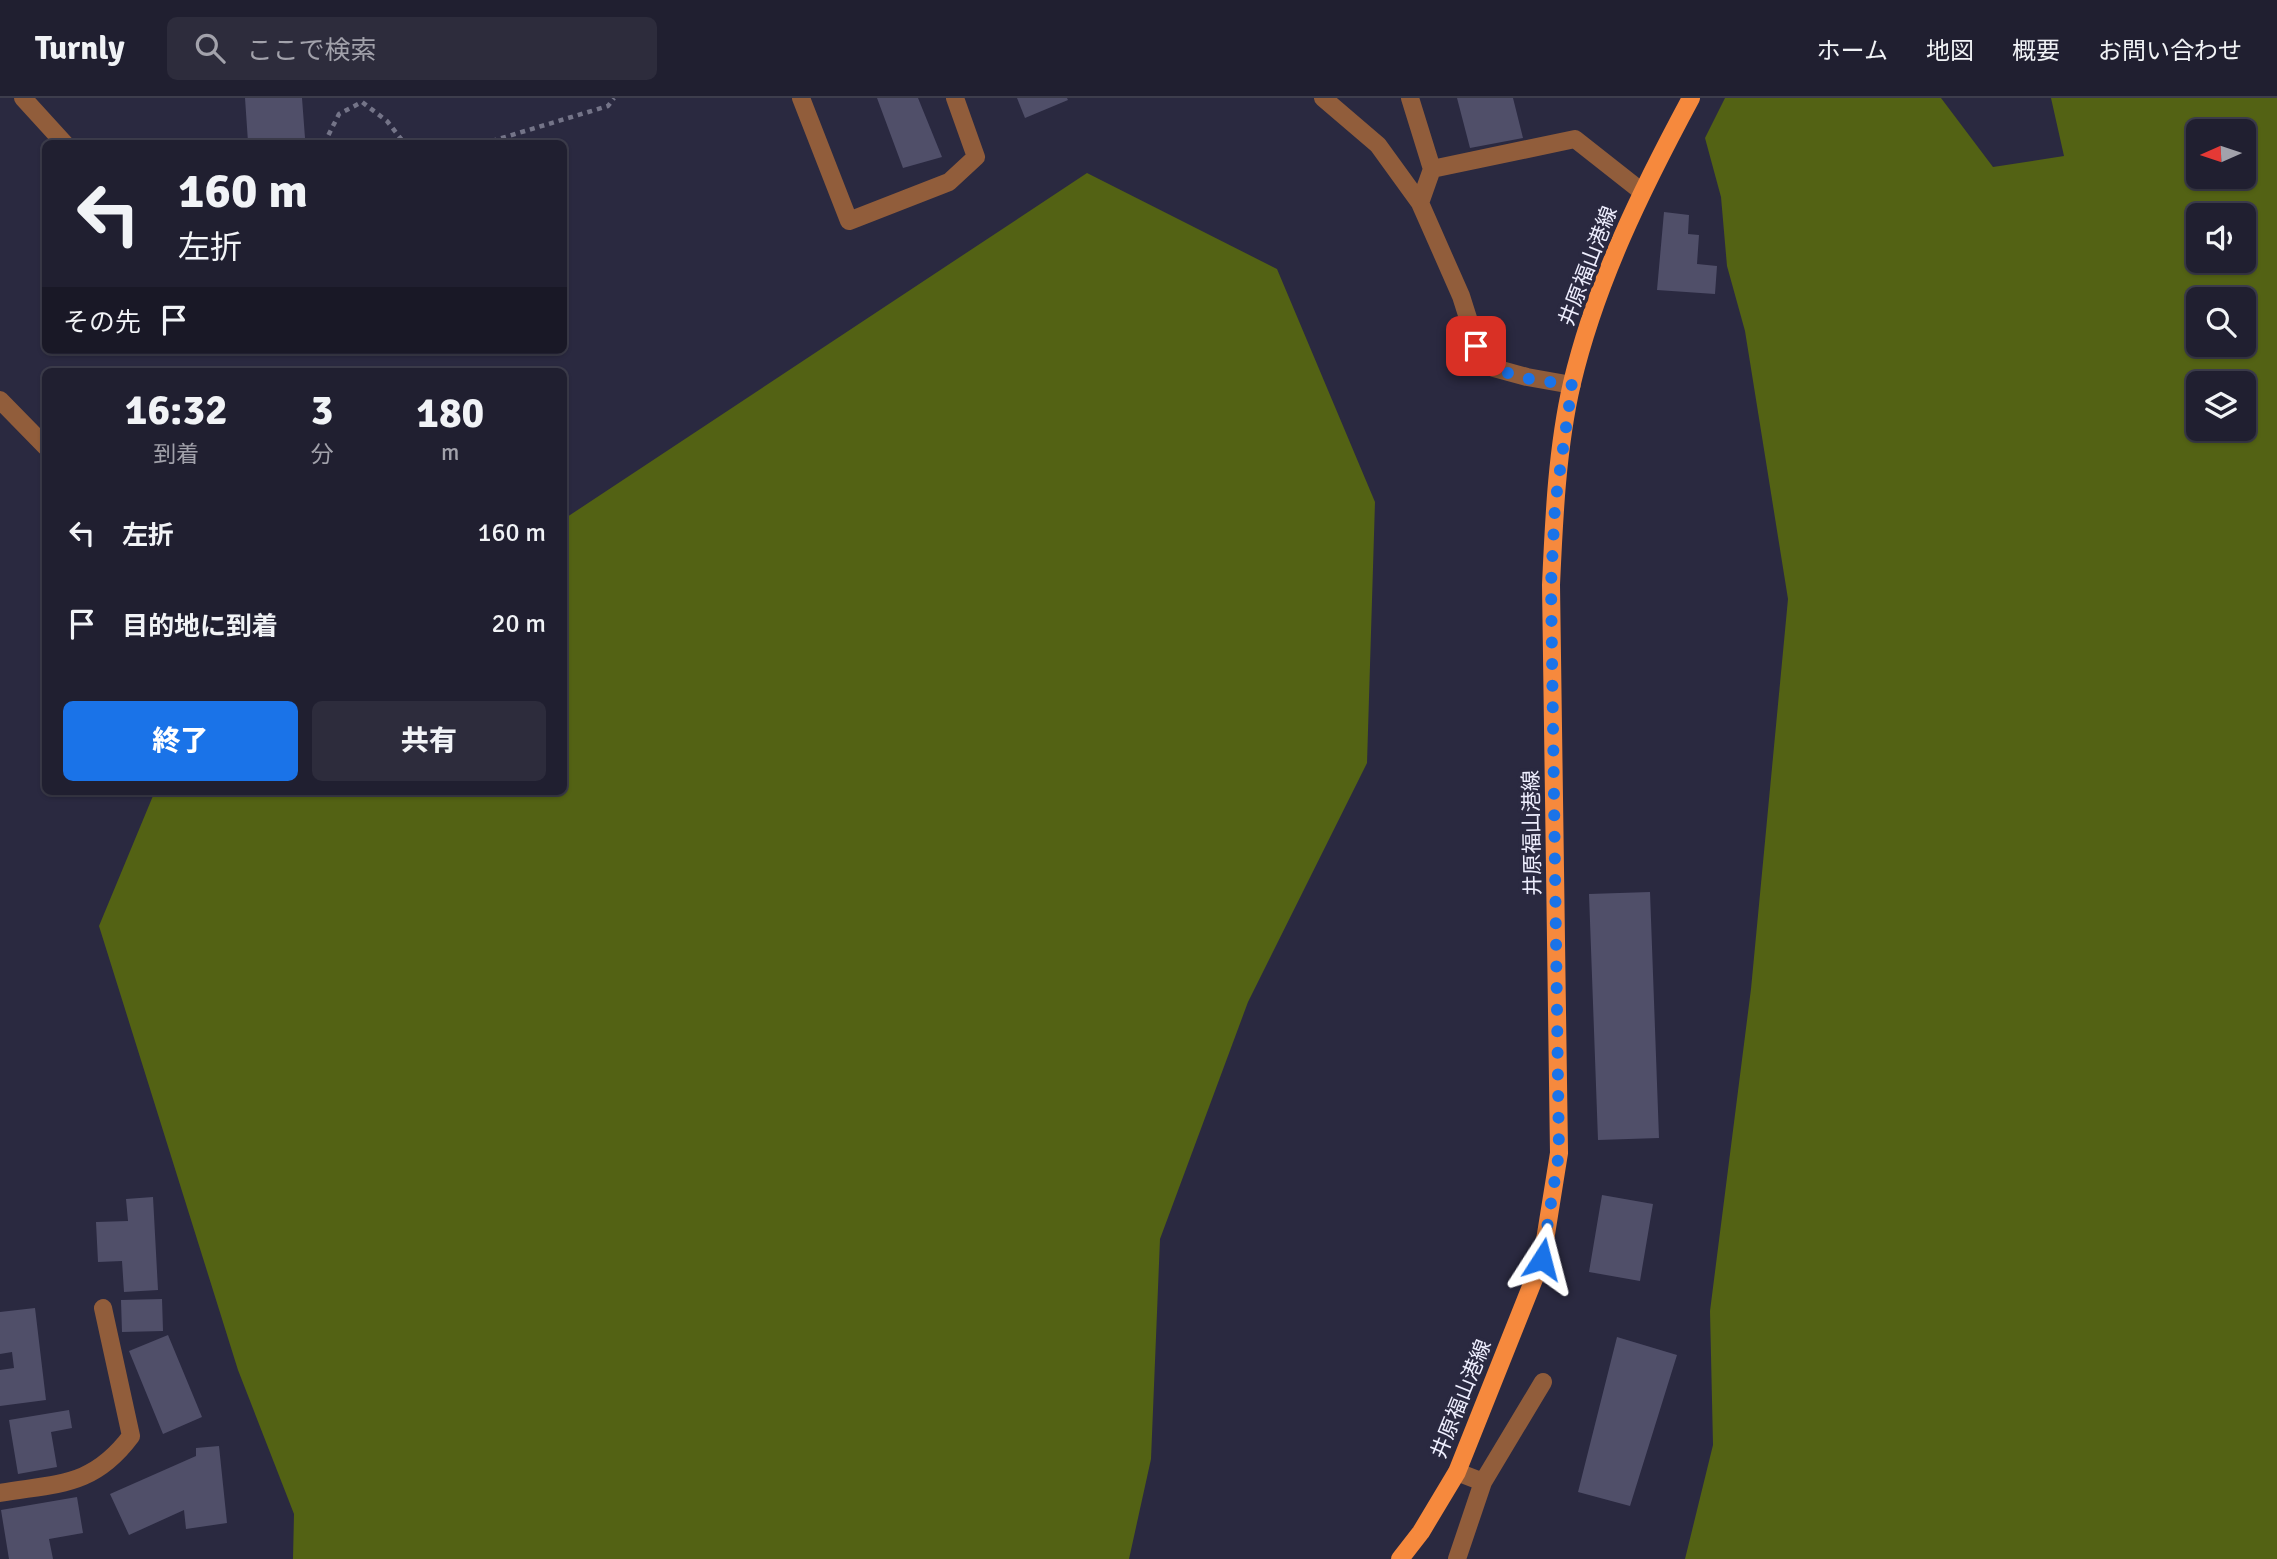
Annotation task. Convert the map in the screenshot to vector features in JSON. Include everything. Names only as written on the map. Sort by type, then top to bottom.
[{"type":"main road","name":"井原福山港線","points":[[1400,1559],[1422,1532],[1457,1472],[1542,1259],[1559,1153],[1551,584],[1555,505],[1572,385],[1590,320],[1641,191],[1690,98]]},
{"type":"street","points":[[23,98],[61,140]]},
{"type":"street","points":[[801,98],[849,221],[949,182],[976,157],[955,98]]},
{"type":"street","points":[[1323,98],[1378,145],[1420,203],[1461,296],[1481,359],[1494,368],[1572,385]]},
{"type":"street","points":[[1410,98],[1432,169],[1420,203]]},
{"type":"street","points":[[1432,169],[1575,139],[1641,191]]},
{"type":"street","points":[[0,400],[42,443]]},
{"type":"street","points":[[0,1493],[76,1480],[101,1469],[131,1436],[103,1308]]},
{"type":"street","points":[[1457,1559],[1483,1482],[1543,1382]]},
{"type":"street","points":[[1457,1472],[1483,1482]]},
{"type":"path","points":[[495,140],[608,106],[614,98]]},
{"type":"path","points":[[326,140],[339,114],[362,102],[387,121],[402,140]]},
{"type":"green space","points":[[1725,98],[1941,98],[1993,167],[2064,156],[2051,98],[2277,98],[2277,1559],[1685,1559],[1713,1445],[1710,1311],[1751,989],[1788,599],[1745,331],[1727,266],[1721,197],[1705,138]]},
{"type":"green space","points":[[1087,173],[1277,269],[1375,502],[1367,763],[1248,1002],[1160,1239],[1151,1459],[1129,1559],[293,1559],[294,1514],[238,1370],[99,926],[153,795],[567,795],[567,517]]},
{"type":"building","points":[[245,98],[302,98],[305,138],[248,140]]},
{"type":"building","points":[[877,98],[918,98],[942,157],[903,168]]},
{"type":"building","points":[[1017,98],[1067,98],[1068,100],[1025,118]]},
{"type":"building","points":[[1457,98],[1513,98],[1523,138],[1470,148]]},
{"type":"building","points":[[1664,212],[1689,215],[1688,234],[1699,235],[1697,264],[1717,266],[1715,294],[1657,290]]},
{"type":"building","points":[[1650,892],[1659,1138],[1598,1140],[1589,894]]},
{"type":"building","points":[[1602,1195],[1653,1204],[1640,1281],[1589,1272]]},
{"type":"building","points":[[153,1197],[158,1290],[124,1292],[122,1261],[98,1262],[96,1222],[128,1221],[126,1199]]},
{"type":"building","points":[[162,1299],[163,1331],[122,1332],[121,1300]]},
{"type":"building","points":[[35,1308],[46,1400],[0,1406],[0,1370],[14,1368],[12,1352],[0,1354],[0,1312]]},
{"type":"building","points":[[168,1335],[202,1417],[163,1434],[129,1351]]},
{"type":"building","points":[[1617,1337],[1677,1355],[1630,1506],[1578,1492]]},
{"type":"building","points":[[69,1410],[72,1428],[51,1432],[57,1467],[18,1474],[9,1420]]},
{"type":"building","points":[[219,1446],[227,1523],[186,1529],[184,1510],[129,1535],[110,1494],[196,1456],[196,1448]]},
{"type":"building","points":[[77,1497],[83,1533],[49,1539],[53,1559],[9,1559],[1,1510]]},
{"type":"route","points":[[1476,346],[1481,359],[1494,368],[1572,385],[1555,505],[1551,584],[1559,1153],[1542,1259]]}]
